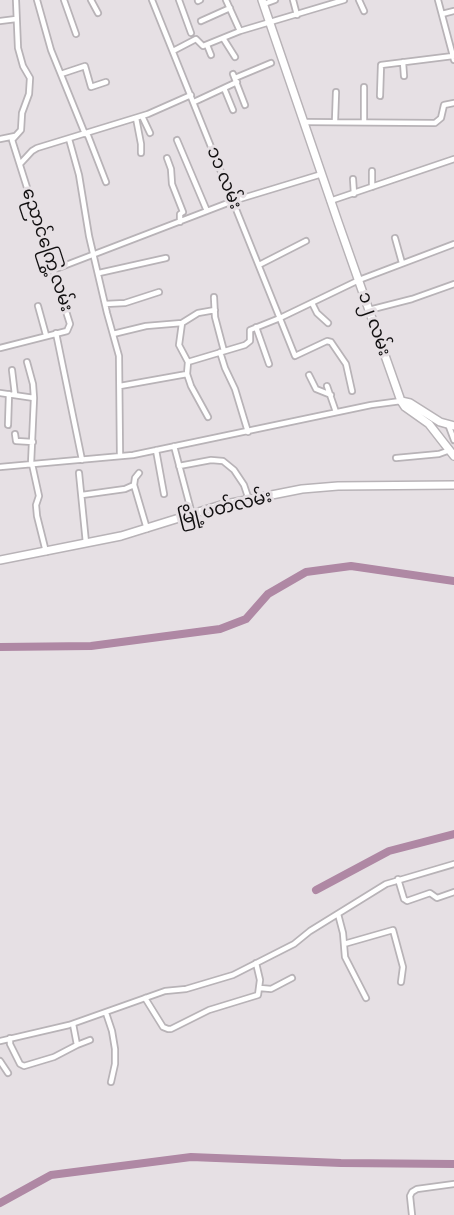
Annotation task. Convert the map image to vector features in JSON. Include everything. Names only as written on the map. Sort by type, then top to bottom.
[{"type":"main road","points":[[263,2],[270,22]]},
{"type":"main road","name":"၁၂ လမ်း","points":[[270,22],[330,201],[401,400],[405,407],[429,424],[452,453]]},
{"type":"main road","points":[[401,400],[410,402],[440,422],[451,425]]},
{"type":"main road","name":"မြို့ပတ်လမ်း","points":[[0,560],[147,529],[221,505],[302,489],[338,486],[454,485]]},
{"type":"street","points":[[0,139],[14,137],[22,123],[22,113],[29,94],[30,78],[23,66],[18,48],[16,0]]},
{"type":"street","points":[[37,0],[51,50],[106,182]]},
{"type":"street","points":[[64,0],[76,34]]},
{"type":"street","points":[[91,0],[98,13]]},
{"type":"street","name":"၁၁ လမ်း","points":[[152,0],[294,356],[327,341],[331,342],[346,364],[352,391]]},
{"type":"street","points":[[179,0],[191,33]]},
{"type":"street","points":[[226,0],[240,31]]},
{"type":"street","points":[[263,2],[274,0]]},
{"type":"street","points":[[293,0],[297,15]]},
{"type":"street","points":[[173,51],[196,39],[201,46],[207,45],[240,31],[344,0]]},
{"type":"street","points":[[359,0],[364,11]]},
{"type":"street","points":[[380,96],[380,66],[383,64],[454,58],[438,0]]},
{"type":"street","points":[[201,21],[230,8]]},
{"type":"street","points":[[442,14],[454,11]]},
{"type":"street","points":[[0,21],[16,19]]},
{"type":"street","points":[[223,38],[235,57]]},
{"type":"street","points":[[207,45],[211,55]]},
{"type":"street","points":[[403,62],[404,76]]},
{"type":"street","points":[[194,102],[224,88],[235,78],[271,63]]},
{"type":"street","points":[[61,74],[85,66],[91,87],[106,82]]},
{"type":"street","points":[[235,78],[245,105]]},
{"type":"street","points":[[363,87],[364,122]]},
{"type":"street","points":[[224,88],[232,110]]},
{"type":"street","points":[[336,92],[336,121]]},
{"type":"street","points":[[20,165],[37,148],[142,116],[191,95]]},
{"type":"street","points":[[304,122],[435,123],[441,118],[444,105],[454,104]]},
{"type":"street","points":[[142,116],[150,133]]},
{"type":"street","points":[[136,118],[141,153]]},
{"type":"street","name":"ညောင်ကြွေ့လမ်း","points":[[0,348],[67,331],[70,324],[20,165],[14,137]]},
{"type":"street","points":[[69,139],[80,176],[94,254],[119,356],[120,456]]},
{"type":"street","points":[[177,140],[207,212]]},
{"type":"street","points":[[167,158],[171,169],[172,184],[183,212],[180,214],[180,222]]},
{"type":"street","points":[[330,201],[454,159]]},
{"type":"street","points":[[372,171],[372,187]]},
{"type":"street","points":[[53,270],[233,201],[321,174]]},
{"type":"street","points":[[353,179],[354,194]]},
{"type":"street","points":[[395,238],[402,263]]},
{"type":"street","points":[[259,265],[306,241]]},
{"type":"street","points":[[188,362],[248,344],[250,330],[256,327],[359,280],[454,244]]},
{"type":"street","points":[[99,273],[166,258]]},
{"type":"street","points":[[369,310],[412,299],[454,284]]},
{"type":"street","points":[[105,304],[125,303],[159,291]]},
{"type":"street","points":[[214,297],[225,368],[235,389],[248,432]]},
{"type":"street","points":[[312,303],[317,313],[328,323]]},
{"type":"street","points":[[38,306],[46,335]]},
{"type":"street","points":[[113,334],[147,326],[182,323],[198,313],[215,310]]},
{"type":"street","points":[[182,323],[179,345],[188,362],[187,374],[208,417]]},
{"type":"street","points":[[256,327],[269,364]]},
{"type":"street","points":[[56,333],[82,460]]},
{"type":"street","points":[[27,362],[34,398],[32,464],[39,496],[36,505],[37,516],[46,552]]},
{"type":"street","points":[[8,425],[12,395],[12,370]]},
{"type":"street","points":[[120,386],[187,374]]},
{"type":"street","points":[[309,375],[316,389],[331,395]]},
{"type":"street","points":[[327,386],[336,412]]},
{"type":"street","points":[[0,393],[34,398]]},
{"type":"street","points":[[0,467],[120,456],[156,450],[401,400]]},
{"type":"street","points":[[451,425],[454,440]]},
{"type":"street","points":[[15,434],[16,441],[33,442]]},
{"type":"street","points":[[174,446],[192,514]]},
{"type":"street","points":[[156,450],[164,494]]},
{"type":"street","points":[[396,458],[452,453]]},
{"type":"street","points":[[179,466],[211,460],[223,461],[234,470],[244,485],[249,500]]},
{"type":"street","points":[[79,473],[86,543]]},
{"type":"street","points":[[139,473],[134,485],[147,529]]},
{"type":"street","points":[[82,495],[125,489],[134,485]]},
{"type":"street","points":[[0,1041],[72,1024],[167,991],[186,989],[229,976],[294,944],[310,931],[386,884],[454,864]]},
{"type":"street","points":[[398,879],[404,899],[407,901],[430,893],[437,898],[454,892]]},
{"type":"street","points":[[338,914],[345,957],[366,998]]},
{"type":"street","points":[[344,944],[393,930],[403,967],[401,982]]},
{"type":"street","points":[[145,998],[163,1027],[168,1029],[194,1019],[209,1010],[258,995],[260,988],[256,963]]},
{"type":"street","points":[[260,988],[271,989],[292,978]]},
{"type":"street","points":[[106,1013],[115,1049],[115,1064],[111,1082]]},
{"type":"street","points":[[72,1024],[77,1045]]},
{"type":"street","points":[[10,1038],[10,1044],[20,1064],[24,1066],[54,1058],[90,1040]]},
{"type":"street","points":[[1,1061],[8,1073]]},
{"type":"street","points":[[412,1215],[410,1196],[412,1192],[417,1189],[454,1184]]},
{"type":"waterway","points":[[0,647],[91,646],[220,629],[246,619],[268,594],[306,572],[351,566],[454,581]]},
{"type":"waterway","points":[[316,890],[389,851],[454,834]]},
{"type":"waterway","points":[[0,1203],[51,1175],[191,1157],[341,1163],[454,1164]]}]
